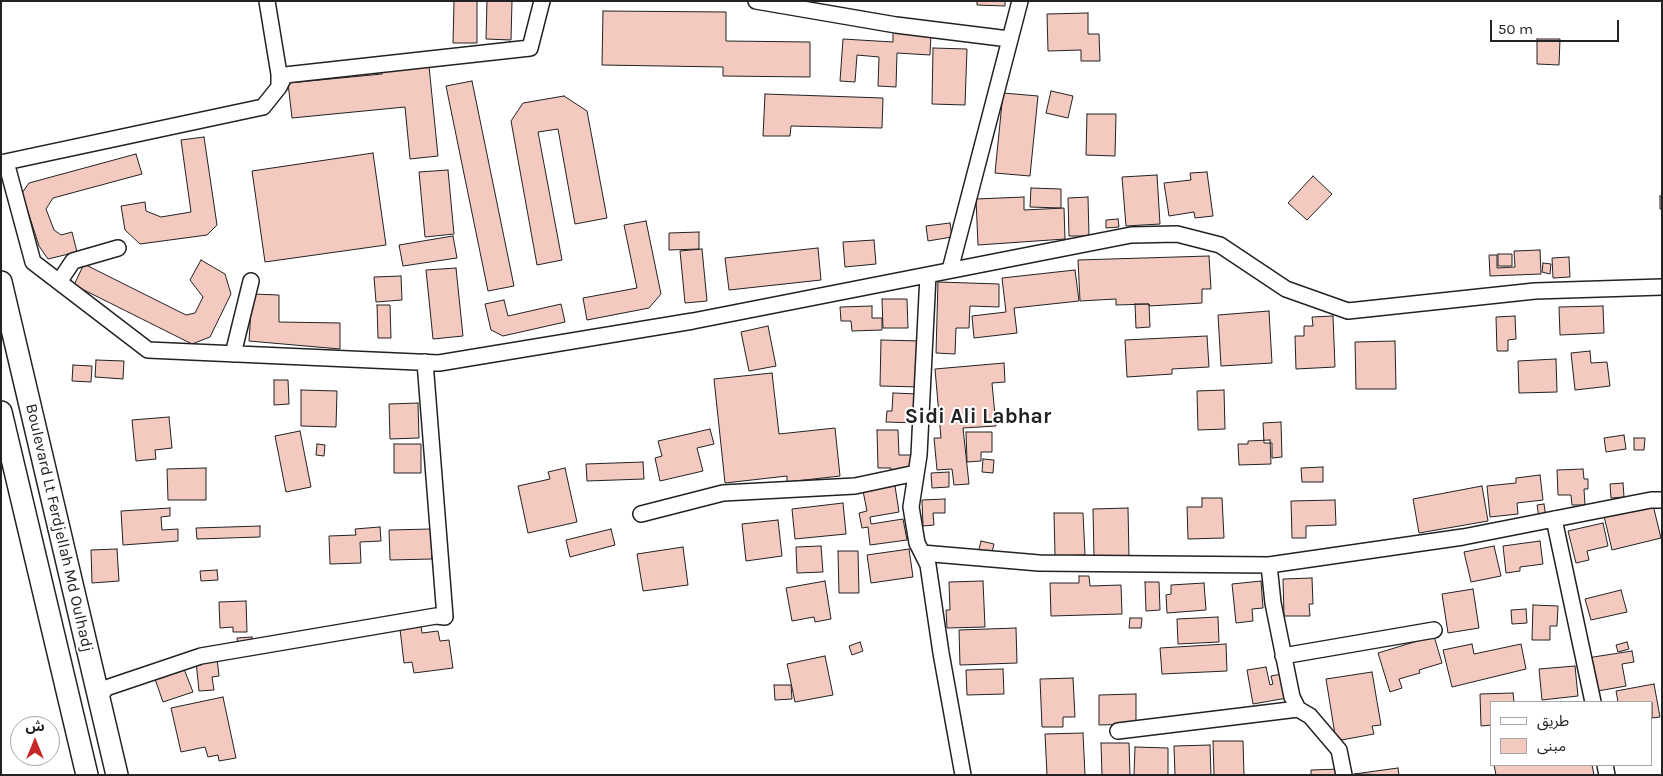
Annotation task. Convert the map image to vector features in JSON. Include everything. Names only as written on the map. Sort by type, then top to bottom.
[{"type":"street","points":[[267,1],[279,74],[279,87]]},
{"type":"street","points":[[542,1],[530,48],[285,75],[279,87],[262,107],[4,162],[33,262],[148,350],[439,363],[693,321],[1131,235],[1177,234],[1220,245],[1286,289],[1348,311],[1535,291],[1662,287]]},
{"type":"street","points":[[756,1],[896,25],[1009,40]]},
{"type":"street","points":[[950,270],[1020,1]]},
{"type":"street","points":[[59,282],[73,261],[118,248]]},
{"type":"street","points":[[928,275],[920,445],[911,507],[917,543],[928,557],[940,653],[963,775]]},
{"type":"street","points":[[233,354],[251,281]]},
{"type":"street","name":"Boulevard Lt Ferdjellah Md Oulhadj","points":[[1,282],[115,767]]},
{"type":"street","points":[[99,698],[106,688],[201,656],[436,616],[445,617],[425,362]]},
{"type":"street","name":"Boulevard Lt Ferdjellah Md Oulhadj","points":[[1,412],[86,771]]},
{"type":"street","points":[[11,450],[40,443]]},
{"type":"street","points":[[641,514],[723,493],[855,486],[916,473]]},
{"type":"street","points":[[928,557],[1039,563],[1269,565],[1463,537],[1651,500],[1662,500]]},
{"type":"street","points":[[1554,519],[1593,701]]},
{"type":"street","points":[[1269,565],[1283,656],[1292,698],[1298,709],[1310,716],[1339,750],[1344,775]]},
{"type":"street","points":[[1283,656],[1434,630]]},
{"type":"street","points":[[1118,731],[1298,709]]},
{"type":"street","points":[[86,771],[115,767]]},
{"type":"building","points":[[454,1],[477,1],[477,43],[453,43]]},
{"type":"building","points":[[487,1],[512,1],[511,40],[486,39]]},
{"type":"building","points":[[977,1],[1005,1],[1005,6],[977,5]]},
{"type":"building","points":[[603,11],[726,12],[726,41],[810,42],[810,77],[723,76],[723,67],[602,65]]},
{"type":"building","points":[[1088,13],[1088,34],[1099,34],[1100,61],[1081,61],[1081,50],[1048,51],[1047,14]]},
{"type":"building","points":[[893,32],[931,34],[930,55],[897,53],[896,87],[878,86],[879,57],[857,55],[855,82],[840,81],[843,39],[893,42]]},
{"type":"building","points":[[1537,39],[1560,39],[1559,65],[1537,64]]},
{"type":"building","points":[[933,48],[967,49],[965,105],[932,104]]},
{"type":"building","points":[[428,56],[438,156],[410,159],[405,107],[292,118],[288,83],[382,74],[381,61]]},
{"type":"building","points":[[472,81],[514,286],[488,291],[446,86]]},
{"type":"building","points":[[1051,91],[1073,96],[1068,118],[1046,113]]},
{"type":"building","points":[[1003,93],[1038,96],[1030,176],[995,173]]},
{"type":"building","points":[[765,94],[883,98],[882,128],[791,126],[790,136],[763,136]]},
{"type":"building","points":[[564,96],[587,111],[607,218],[575,224],[558,129],[538,132],[562,260],[537,265],[511,121],[523,103]]},
{"type":"building","points":[[1087,114],[1116,114],[1115,156],[1086,155]]},
{"type":"building","points":[[204,137],[217,225],[207,235],[140,244],[125,230],[121,206],[145,202],[146,211],[161,217],[191,212],[181,140]]},
{"type":"building","points":[[373,153],[386,245],[265,262],[252,171]]},
{"type":"building","points":[[136,154],[142,174],[53,198],[46,209],[54,230],[61,235],[72,232],[77,252],[48,259],[39,246],[22,193],[29,183]]},
{"type":"building","points":[[448,170],[454,234],[425,237],[419,172]]},
{"type":"building","points":[[1207,172],[1213,216],[1195,218],[1194,212],[1169,216],[1164,183],[1191,180],[1190,173]]},
{"type":"building","points":[[1157,175],[1160,224],[1126,226],[1122,177]]},
{"type":"building","points":[[1313,176],[1332,194],[1307,220],[1288,203]]},
{"type":"building","points":[[1031,188],[1061,189],[1061,208],[1030,207]]},
{"type":"building","points":[[1660,196],[1662,196],[1662,209],[1660,209]]},
{"type":"building","points":[[1024,197],[1024,210],[1064,208],[1065,239],[978,245],[976,199]]},
{"type":"building","points":[[1088,197],[1089,236],[1069,236],[1068,198]]},
{"type":"building","points":[[1118,219],[1119,227],[1106,228],[1106,220]]},
{"type":"building","points":[[646,221],[661,294],[649,308],[587,320],[583,298],[637,288],[624,225]]},
{"type":"building","points":[[950,223],[952,237],[928,241],[926,226]]},
{"type":"building","points":[[699,232],[699,249],[669,250],[669,233]]},
{"type":"building","points":[[453,236],[457,258],[403,266],[399,245]]},
{"type":"building","points":[[874,240],[876,264],[845,267],[843,242]]},
{"type":"building","points":[[818,248],[821,280],[729,290],[725,258]]},
{"type":"building","points":[[702,249],[707,301],[685,303],[680,251]]},
{"type":"building","points":[[1540,250],[1541,274],[1490,276],[1489,255],[1497,255],[1497,268],[1515,267],[1514,251]]},
{"type":"building","points":[[1498,254],[1512,254],[1512,266],[1498,266]]},
{"type":"building","points":[[1209,256],[1211,289],[1202,289],[1202,303],[1149,306],[1149,304],[1116,305],[1116,299],[1080,301],[1078,260]]},
{"type":"building","points":[[1569,257],[1570,277],[1553,278],[1552,258]]},
{"type":"building","points":[[201,260],[225,274],[231,294],[210,337],[192,344],[74,285],[84,264],[186,315],[195,313],[203,297],[190,280]]},
{"type":"building","points":[[1543,263],[1551,264],[1550,274],[1542,272]]},
{"type":"building","points":[[456,268],[463,336],[433,339],[426,270]]},
{"type":"building","points":[[1075,270],[1079,301],[1014,308],[1017,333],[974,338],[972,316],[1006,312],[1002,278]]},
{"type":"building","points":[[401,276],[402,300],[376,302],[374,277]]},
{"type":"building","points":[[938,282],[999,284],[999,307],[970,306],[969,328],[956,328],[955,354],[936,353]]},
{"type":"building","points":[[252,294],[279,295],[279,322],[340,323],[340,349],[249,341]]},
{"type":"building","points":[[882,299],[907,299],[908,328],[883,328]]},
{"type":"building","points":[[504,300],[508,316],[561,304],[565,322],[503,336],[491,330],[485,304]]},
{"type":"building","points":[[1135,304],[1149,304],[1150,327],[1136,328]]},
{"type":"building","points":[[377,305],[390,305],[391,338],[378,338]]},
{"type":"building","points":[[872,306],[872,318],[882,318],[882,330],[852,331],[851,321],[841,321],[840,307]]},
{"type":"building","points":[[1603,306],[1604,333],[1560,335],[1559,307]]},
{"type":"building","points":[[1269,311],[1272,363],[1221,366],[1218,315]]},
{"type":"building","points":[[1333,316],[1335,367],[1296,369],[1295,336],[1304,336],[1304,326],[1313,326],[1312,317]]},
{"type":"building","points":[[1515,316],[1516,339],[1508,340],[1508,351],[1497,351],[1496,317]]},
{"type":"building","points":[[768,326],[776,366],[749,371],[741,332]]},
{"type":"building","points":[[1207,336],[1209,367],[1172,369],[1172,374],[1127,377],[1125,340]]},
{"type":"building","points":[[881,340],[921,341],[920,387],[880,386]]},
{"type":"building","points":[[1395,341],[1396,389],[1356,389],[1355,342]]},
{"type":"building","points":[[1590,351],[1591,363],[1607,362],[1610,386],[1575,390],[1571,353]]},
{"type":"building","points":[[1556,359],[1557,392],[1519,393],[1518,361]]},
{"type":"building","points":[[96,360],[124,361],[123,379],[95,377]]},
{"type":"building","points":[[1004,363],[1005,382],[992,383],[996,426],[963,428],[969,484],[954,485],[952,469],[937,470],[934,438],[941,438],[935,369]]},
{"type":"building","points":[[73,365],[92,366],[91,382],[72,381]]},
{"type":"building","points":[[772,373],[779,434],[835,428],[840,476],[787,482],[787,476],[725,483],[714,379]]},
{"type":"building","points":[[274,380],[288,380],[289,404],[274,405]]},
{"type":"building","points":[[301,390],[337,391],[336,427],[301,426]]},
{"type":"building","points":[[1224,390],[1225,429],[1198,430],[1197,391]]},
{"type":"building","points":[[893,393],[918,394],[918,423],[886,422],[887,411],[892,411]]},
{"type":"building","points":[[418,403],[419,438],[390,439],[389,404]]},
{"type":"building","points":[[169,417],[172,448],[155,450],[156,459],[136,461],[132,420]]},
{"type":"building","points":[[1281,422],[1282,457],[1272,458],[1272,443],[1264,443],[1263,423]]},
{"type":"building","points":[[710,429],[714,444],[697,448],[703,471],[660,481],[655,458],[662,456],[658,441]]},
{"type":"building","points":[[877,430],[898,430],[899,455],[914,455],[914,472],[891,473],[891,468],[878,468]]},
{"type":"building","points":[[300,431],[311,487],[286,492],[275,436]]},
{"type":"building","points":[[966,432],[992,432],[992,452],[981,452],[981,461],[967,462]]},
{"type":"building","points":[[1624,435],[1626,449],[1606,452],[1604,438]]},
{"type":"building","points":[[1634,438],[1645,438],[1644,450],[1634,450]]},
{"type":"building","points":[[1270,440],[1271,464],[1239,465],[1238,444],[1248,444],[1248,441]]},
{"type":"building","points":[[317,444],[325,445],[324,456],[316,455]]},
{"type":"building","points":[[394,444],[421,444],[421,473],[394,473]]},
{"type":"building","points":[[983,459],[994,460],[993,473],[982,472]]},
{"type":"building","points":[[643,462],[644,479],[587,481],[586,464]]},
{"type":"building","points":[[1323,467],[1323,482],[1302,482],[1301,468]]},
{"type":"building","points":[[206,468],[206,500],[168,500],[167,469]]},
{"type":"building","points":[[565,468],[577,522],[528,533],[518,486],[550,479],[548,472]]},
{"type":"building","points":[[1583,469],[1584,479],[1588,479],[1588,489],[1584,489],[1585,505],[1572,505],[1571,495],[1558,495],[1557,470]]},
{"type":"building","points":[[949,472],[949,487],[932,488],[931,473]]},
{"type":"building","points":[[1540,475],[1543,500],[1517,503],[1518,514],[1490,517],[1487,486],[1516,483],[1516,478]]},
{"type":"building","points":[[1623,483],[1624,497],[1611,498],[1610,484]]},
{"type":"building","points":[[895,486],[899,512],[870,517],[871,524],[903,519],[907,540],[870,545],[868,527],[862,528],[859,513],[867,511],[863,491]]},
{"type":"building","points":[[1482,486],[1488,521],[1419,533],[1413,499]]},
{"type":"building","points":[[1202,498],[1222,498],[1224,538],[1188,539],[1187,507],[1202,507]]},
{"type":"building","points":[[945,499],[945,513],[933,513],[934,525],[923,526],[922,500]]},
{"type":"building","points":[[1335,500],[1336,525],[1306,526],[1306,538],[1292,538],[1291,501]]},
{"type":"building","points":[[843,503],[846,534],[795,539],[792,509]]},
{"type":"building","points":[[1544,504],[1546,517],[1539,518],[1537,505]]},
{"type":"building","points":[[1653,505],[1661,538],[1612,550],[1604,516]]},
{"type":"building","points":[[170,508],[170,516],[161,517],[162,530],[178,529],[178,541],[123,545],[121,511]]},
{"type":"building","points":[[1128,508],[1129,557],[1094,558],[1093,509]]},
{"type":"building","points":[[1054,513],[1083,513],[1085,555],[1055,556]]},
{"type":"building","points":[[778,520],[782,556],[746,561],[742,524]]},
{"type":"building","points":[[1603,523],[1608,546],[1587,551],[1589,560],[1576,563],[1568,531]]},
{"type":"building","points":[[260,526],[260,537],[197,539],[196,528]]},
{"type":"building","points":[[380,527],[381,541],[360,542],[361,563],[330,564],[329,536],[356,535],[355,529]]},
{"type":"building","points":[[431,529],[432,559],[390,560],[389,530]]},
{"type":"building","points":[[611,529],[615,545],[570,557],[566,540]]},
{"type":"building","points":[[981,541],[994,544],[991,556],[978,553]]},
{"type":"building","points":[[1540,541],[1543,564],[1520,567],[1520,571],[1506,573],[1503,546]]},
{"type":"building","points":[[821,546],[823,572],[797,573],[796,547]]},
{"type":"building","points":[[1494,546],[1501,576],[1471,582],[1464,552]]},
{"type":"building","points":[[683,547],[688,585],[643,591],[637,554]]},
{"type":"building","points":[[117,549],[119,581],[92,583],[91,550]]},
{"type":"building","points":[[909,549],[913,577],[871,583],[867,555]]},
{"type":"building","points":[[838,551],[858,551],[859,593],[839,593]]},
{"type":"building","points":[[217,570],[218,580],[201,581],[200,571]]},
{"type":"building","points":[[1079,576],[1089,576],[1090,586],[1121,585],[1122,614],[1051,616],[1050,583],[1079,583]]},
{"type":"building","points":[[1312,578],[1313,604],[1309,604],[1310,616],[1284,616],[1283,579]]},
{"type":"building","points":[[825,581],[831,619],[815,622],[814,617],[792,621],[786,588]]},
{"type":"building","points":[[983,581],[985,627],[947,628],[946,610],[950,610],[949,582]]},
{"type":"building","points":[[1261,581],[1263,608],[1252,609],[1253,621],[1236,623],[1232,584]]},
{"type":"building","points":[[1145,582],[1159,582],[1160,610],[1146,611]]},
{"type":"building","points":[[1204,583],[1206,610],[1167,613],[1166,595],[1171,594],[1171,585]]},
{"type":"building","points":[[1473,589],[1479,628],[1448,633],[1442,594]]},
{"type":"building","points":[[1621,590],[1627,612],[1591,620],[1585,599]]},
{"type":"building","points":[[246,601],[247,632],[233,632],[233,627],[220,628],[219,602]]},
{"type":"building","points":[[1533,605],[1558,606],[1557,626],[1550,626],[1550,640],[1532,640]]},
{"type":"building","points":[[1526,609],[1527,623],[1512,624],[1511,610]]},
{"type":"building","points":[[1218,617],[1219,642],[1178,644],[1177,619]]},
{"type":"building","points":[[1130,618],[1142,618],[1141,628],[1129,628]]},
{"type":"building","points":[[421,626],[422,633],[438,631],[440,641],[449,640],[453,668],[414,673],[412,662],[404,663],[400,629]]},
{"type":"building","points":[[1016,628],[1017,663],[960,665],[959,630]]},
{"type":"building","points":[[1434,636],[1442,663],[1419,670],[1420,673],[1399,679],[1402,688],[1390,692],[1378,653]]},
{"type":"building","points":[[252,637],[252,645],[238,646],[237,638]]},
{"type":"building","points":[[860,642],[863,651],[852,655],[849,646]]},
{"type":"building","points":[[1627,642],[1629,649],[1618,652],[1616,645]]},
{"type":"building","points":[[1226,644],[1227,671],[1162,674],[1160,648]]},
{"type":"building","points":[[1472,644],[1474,654],[1521,644],[1526,669],[1452,687],[1443,650]]},
{"type":"building","points":[[1632,651],[1634,662],[1622,664],[1626,686],[1592,692],[1587,658]]},
{"type":"building","points":[[825,656],[833,695],[795,702],[787,664]]},
{"type":"building","points":[[217,658],[219,676],[212,677],[214,690],[199,691],[196,661]]},
{"type":"building","points":[[1575,666],[1578,696],[1542,700],[1539,669]]},
{"type":"building","points":[[1266,667],[1270,685],[1273,684],[1271,676],[1282,674],[1287,698],[1253,704],[1247,670]]},
{"type":"building","points":[[184,669],[193,692],[163,702],[155,679]]},
{"type":"building","points":[[1003,669],[1004,694],[967,695],[966,670]]},
{"type":"building","points":[[1372,672],[1381,725],[1372,726],[1374,734],[1336,741],[1326,679]]},
{"type":"building","points":[[1073,678],[1075,717],[1063,717],[1063,727],[1042,727],[1040,679]]},
{"type":"building","points":[[1654,684],[1660,717],[1653,718],[1653,701],[1618,701],[1616,691]]},
{"type":"building","points":[[774,685],[791,685],[792,699],[775,700]]},
{"type":"building","points":[[1513,693],[1514,701],[1490,701],[1490,725],[1481,726],[1480,694]]},
{"type":"building","points":[[1136,694],[1136,724],[1099,725],[1099,695]]},
{"type":"building","points":[[223,697],[236,758],[219,761],[218,755],[208,757],[205,747],[181,752],[171,708]]},
{"type":"building","points":[[1083,733],[1085,775],[1047,775],[1045,734]]},
{"type":"building","points":[[1213,741],[1243,741],[1244,775],[1214,775]]},
{"type":"building","points":[[1101,743],[1129,743],[1130,775],[1102,775]]},
{"type":"building","points":[[1210,745],[1211,775],[1175,775],[1174,746]]},
{"type":"building","points":[[1135,747],[1168,748],[1168,775],[1134,775]]},
{"type":"building","points":[[1494,766],[1592,766],[1594,775],[1496,775]]},
{"type":"building","points":[[1398,768],[1399,775],[1354,774]]},
{"type":"building","points":[[1341,769],[1341,775],[1311,775],[1311,770]]},
{"type":"district","name":"Sidi Ali Labhar","points":[[978,417]]}]
